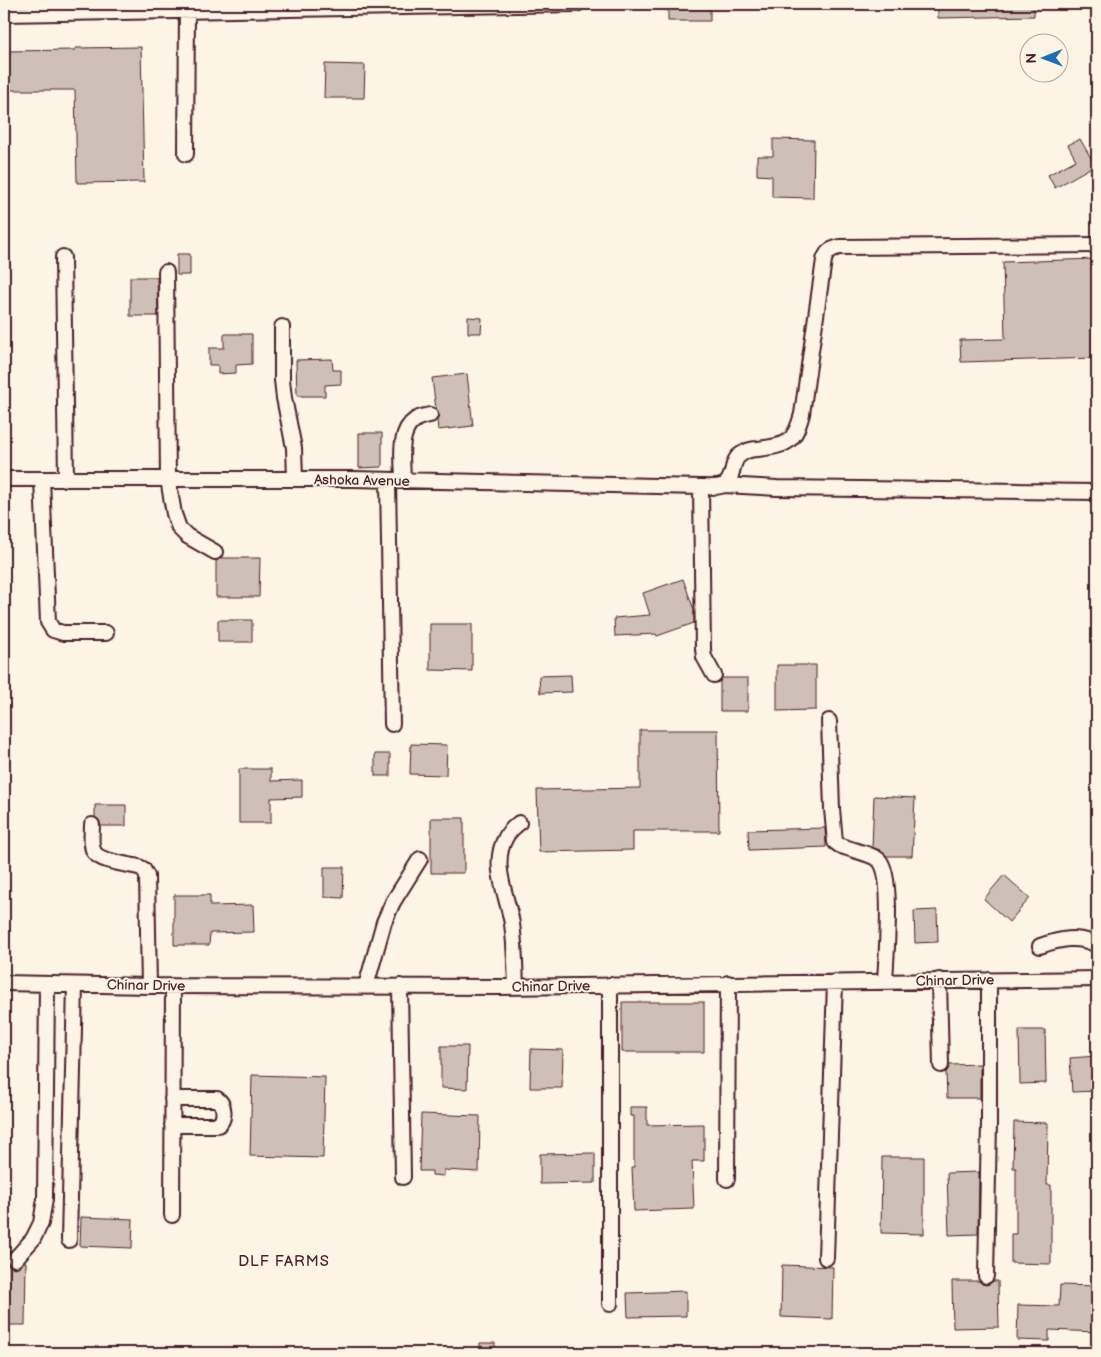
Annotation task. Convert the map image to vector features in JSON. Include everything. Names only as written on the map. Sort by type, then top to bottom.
[{"type":"street","points":[[4,14],[188,7],[577,4]]},
{"type":"street","points":[[186,154],[188,7]]},
{"type":"street","points":[[723,485],[730,478],[734,462],[740,455],[754,449],[786,444],[793,438],[798,429],[802,414],[824,260],[826,253],[832,249],[840,247],[1097,244]]},
{"type":"street","points":[[63,257],[66,479]]},
{"type":"street","points":[[166,272],[168,479],[174,514],[179,528],[187,536],[214,552]]},
{"type":"street","points":[[282,327],[282,380],[294,448],[295,479]]},
{"type":"street","points":[[403,480],[403,445],[407,428],[414,421],[430,415]]},
{"type":"street","name":"Ashoka Avenue","points":[[4,479],[403,480],[701,487],[723,485],[777,488],[1097,492]]},
{"type":"street","points":[[42,479],[48,622],[53,630],[63,633],[106,633]]},
{"type":"street","points":[[388,480],[392,724]]},
{"type":"street","points":[[701,487],[703,649],[704,657],[714,675]]},
{"type":"street","points":[[829,721],[835,842],[878,860],[884,870],[888,911],[885,981]]},
{"type":"street","points":[[516,986],[512,921],[502,885],[500,868],[501,852],[505,837],[519,823]]},
{"type":"street","points":[[92,824],[92,847],[94,853],[99,858],[139,867],[143,869],[147,876],[148,986]]},
{"type":"street","points":[[366,986],[384,922],[393,902],[420,859]]},
{"type":"street","points":[[1040,946],[1069,938],[1081,938],[1097,945]]},
{"type":"street","name":"Chinar Drive","points":[[4,983],[148,986],[516,986],[1097,979]]},
{"type":"street","points":[[939,980],[941,1065]]},
{"type":"street","points":[[986,1276],[989,980]]},
{"type":"street","points":[[826,1258],[835,982]]},
{"type":"street","points":[[15,1259],[34,1239],[41,1223],[44,1199],[47,984]]},
{"type":"street","points":[[69,1240],[75,984]]},
{"type":"street","points":[[727,1178],[728,984]]},
{"type":"street","points":[[610,985],[610,1304]]},
{"type":"street","points":[[172,1215],[173,986]]},
{"type":"street","points":[[400,986],[403,1177]]},
{"type":"street","points":[[172,1099],[217,1099],[223,1104],[222,1121],[218,1125],[172,1125]]},
{"type":"building","points":[[668,4],[710,4],[710,21],[668,21]]},
{"type":"building","points":[[938,4],[1034,4],[1034,16],[938,18]]},
{"type":"building","points":[[141,47],[144,182],[77,183],[75,90],[7,90],[6,51]]},
{"type":"building","points":[[325,64],[365,65],[364,98],[324,98]]},
{"type":"building","points":[[773,139],[814,140],[813,198],[772,197],[772,176],[757,175],[757,156],[773,156]]},
{"type":"building","points":[[1080,139],[1095,165],[1055,188],[1048,175],[1076,160],[1068,145]]},
{"type":"building","points":[[177,254],[190,254],[190,275],[177,275]]},
{"type":"building","points":[[1097,259],[1097,358],[961,362],[960,340],[1005,339],[1003,262]]},
{"type":"building","points":[[130,277],[157,277],[158,316],[130,316]]},
{"type":"building","points":[[468,317],[482,318],[481,333],[468,333]]},
{"type":"building","points":[[224,334],[252,334],[252,364],[236,365],[236,373],[218,374],[218,365],[209,365],[209,348],[224,348]]},
{"type":"building","points":[[332,359],[333,370],[341,370],[341,384],[325,385],[325,396],[297,396],[296,360]]},
{"type":"building","points":[[467,374],[473,426],[438,430],[437,420],[439,414],[436,409],[432,378]]},
{"type":"building","points":[[359,433],[382,433],[382,467],[359,468]]},
{"type":"building","points":[[221,558],[260,558],[259,597],[216,597],[216,561]]},
{"type":"building","points":[[683,579],[694,610],[694,623],[657,636],[656,634],[615,636],[614,618],[650,615],[643,593]]},
{"type":"building","points":[[218,620],[252,620],[252,642],[218,642]]},
{"type":"building","points":[[430,624],[472,624],[472,671],[430,670]]},
{"type":"building","points":[[777,665],[816,665],[816,710],[777,711]]},
{"type":"building","points":[[571,675],[572,692],[540,693],[539,676]]},
{"type":"building","points":[[722,678],[748,678],[748,711],[720,711],[720,681]]},
{"type":"building","points":[[640,730],[718,730],[719,831],[633,831],[633,850],[539,852],[537,790],[640,788]]},
{"type":"building","points":[[411,744],[447,745],[446,775],[410,774]]},
{"type":"building","points":[[375,754],[390,754],[390,776],[375,776]]},
{"type":"building","points":[[239,769],[271,769],[271,781],[302,780],[302,797],[271,798],[271,823],[239,823]]},
{"type":"building","points":[[874,796],[915,798],[912,856],[886,856],[880,850],[872,847]]},
{"type":"building","points":[[95,805],[126,805],[126,826],[101,826],[99,820],[95,817]]},
{"type":"building","points":[[431,818],[464,818],[464,873],[431,873]]},
{"type":"building","points":[[825,828],[826,847],[749,850],[748,830]]},
{"type":"building","points":[[324,867],[344,867],[343,898],[324,897]]},
{"type":"building","points":[[1004,875],[1030,898],[1009,922],[984,899]]},
{"type":"building","points":[[174,895],[210,895],[210,906],[253,905],[254,932],[210,933],[209,945],[174,945]]},
{"type":"building","points":[[937,910],[938,942],[915,943],[914,911]]},
{"type":"building","points":[[622,1002],[704,1002],[704,1052],[622,1052]]},
{"type":"building","points":[[1019,1030],[1045,1030],[1046,1083],[1020,1084]]},
{"type":"building","points":[[441,1046],[468,1046],[467,1089],[441,1088]]},
{"type":"building","points":[[531,1049],[563,1050],[562,1088],[530,1088]]},
{"type":"building","points":[[1097,1056],[1097,1091],[1072,1092],[1070,1058]]},
{"type":"building","points":[[980,1064],[980,1098],[947,1098],[946,1072],[950,1065]]},
{"type":"building","points":[[252,1075],[325,1077],[323,1158],[250,1156]]},
{"type":"building","points":[[630,1107],[647,1107],[647,1125],[704,1124],[704,1161],[692,1161],[694,1209],[634,1211],[632,1167],[634,1167],[634,1116],[630,1116]]},
{"type":"building","points":[[421,1114],[480,1116],[479,1172],[444,1170],[444,1176],[432,1175],[432,1171],[419,1171]]},
{"type":"building","points":[[1014,1122],[1048,1123],[1047,1185],[1051,1185],[1051,1264],[1011,1263],[1011,1234],[1016,1234],[1016,1168],[1013,1168]]},
{"type":"building","points":[[595,1153],[595,1183],[540,1184],[540,1154]]},
{"type":"building","points":[[882,1157],[924,1157],[924,1234],[881,1233]]},
{"type":"building","points":[[979,1172],[978,1234],[949,1235],[947,1173]]},
{"type":"building","points":[[81,1217],[133,1219],[132,1248],[80,1246]]},
{"type":"building","points":[[4,1261],[7,1261],[14,1268],[26,1262],[25,1325],[4,1325]]},
{"type":"building","points":[[782,1265],[833,1267],[832,1319],[781,1317]]},
{"type":"building","points":[[952,1281],[979,1281],[986,1285],[993,1281],[998,1281],[999,1327],[953,1328]]},
{"type":"building","points":[[1060,1285],[1097,1286],[1097,1332],[1049,1330],[1049,1341],[1017,1340],[1018,1305],[1059,1306]]},
{"type":"building","points":[[686,1291],[686,1316],[628,1317],[627,1293]]},
{"type":"building","points":[[480,1343],[495,1343],[495,1353],[480,1353]]},
{"type":"district","name":"DLF FARMS","points":[[284,1261]]}]
